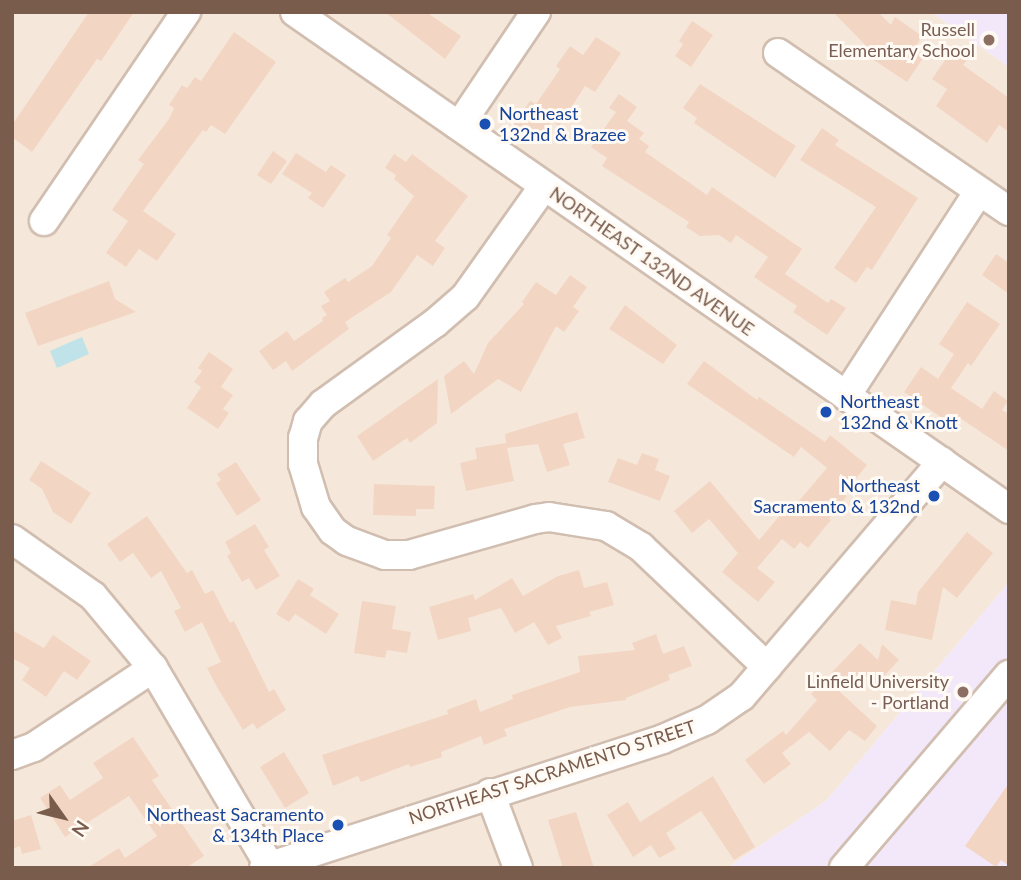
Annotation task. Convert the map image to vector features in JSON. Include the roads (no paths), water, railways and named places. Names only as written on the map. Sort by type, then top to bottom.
[{"type":"street","points":[[44,221],[186,12]]},
{"type":"street","name":"NORTHEAST 132ND AVENUE","points":[[295,12],[1009,509]]},
{"type":"street","points":[[459,126],[536,12]]},
{"type":"street","points":[[778,52],[1009,211]]},
{"type":"street","points":[[544,186],[465,297],[435,323],[323,404],[308,421],[303,438],[303,464],[316,507],[332,531],[346,541],[384,555],[409,555],[535,519],[589,521],[606,526],[641,547],[767,667]]},
{"type":"street","points":[[846,396],[979,191]]},
{"type":"street","name":"NORTHEAST SACRAMENTO STREET","points":[[268,867],[688,729],[742,696],[942,462]]},
{"type":"street","points":[[12,539],[93,596],[153,668],[268,867]]},
{"type":"street","points":[[12,755],[34,747],[153,668]]},
{"type":"street","points":[[844,868],[1009,675]]},
{"type":"street","points":[[489,793],[518,868]]},
{"type":"water","points":[[82,337],[89,354],[57,368],[50,351]]},
{"type":"place","name":"Russell Elementary School","points":[[989,40]]},
{"type":"place","name":"Northeast 132nd & Brazee","points":[[485,124]]},
{"type":"place","name":"Northeast 132nd & Knott","points":[[826,412]]},
{"type":"place","name":"Northeast Sacramento & 132nd","points":[[934,496]]},
{"type":"place","name":"Linfield University - Portland","points":[[963,692]]},
{"type":"place","name":"Northeast Sacramento & 134th Place","points":[[338,825]]}]
